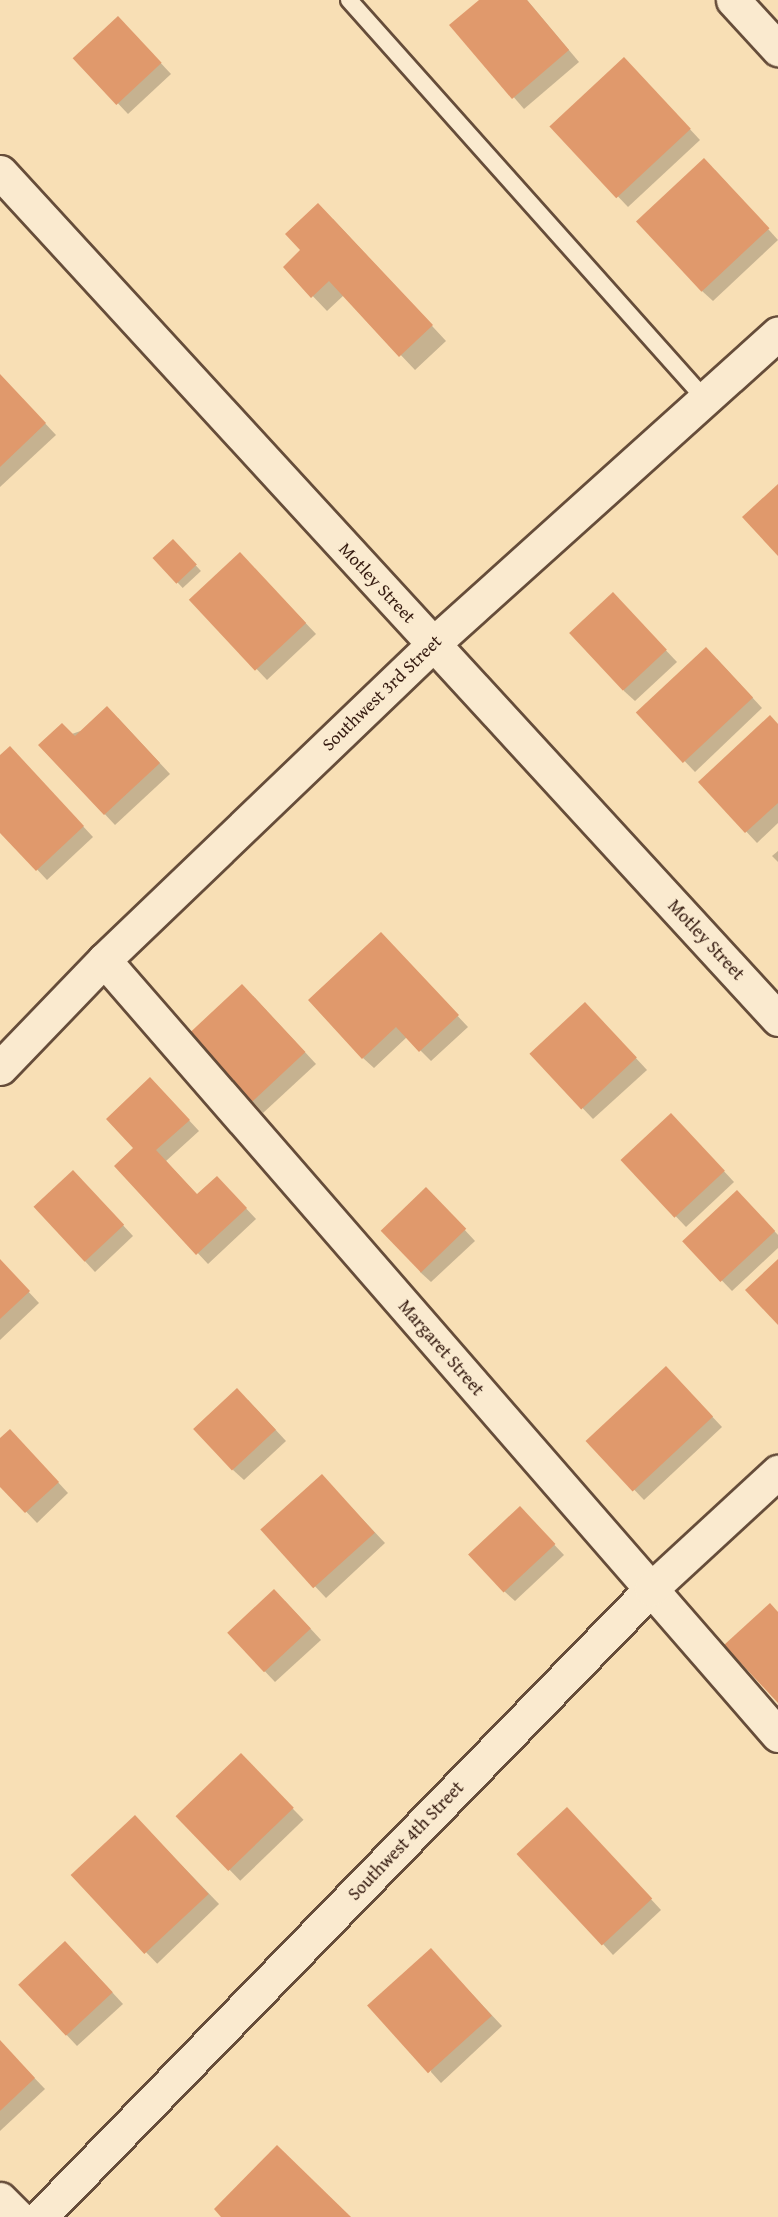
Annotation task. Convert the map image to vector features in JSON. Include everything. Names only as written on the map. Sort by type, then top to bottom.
[{"type":"street","points":[[733,0],[778,49]]},
{"type":"street","name":"Motley Street","points":[[0,172],[778,1019]]},
{"type":"street","name":"Southwest 3rd Street","points":[[0,1068],[104,960],[433,644],[778,333]]},
{"type":"street","name":"Margaret Street","points":[[104,960],[778,1735]]},
{"type":"street","name":"Southwest 4th Street","points":[[40,2217],[651,1589],[778,1472]]},
{"type":"street","points":[[0,2199],[18,2217]]},
{"type":"lane","points":[[349,0],[705,399]]},
{"type":"building","points":[[479,0],[527,0],[569,50],[512,99],[449,25]]},
{"type":"building","points":[[118,16],[162,63],[116,105],[73,58]]},
{"type":"building","points":[[624,57],[691,129],[616,198],[549,127]]},
{"type":"building","points":[[704,158],[769,228],[701,292],[636,221]]},
{"type":"building","points":[[318,203],[433,325],[399,357],[329,281],[311,298],[283,267],[300,250],[285,234]]},
{"type":"building","points":[[0,374],[46,423],[0,467]]},
{"type":"building","points":[[778,484],[778,556],[742,517]]},
{"type":"building","points":[[173,539],[197,565],[176,584],[153,558]]},
{"type":"building","points":[[240,552],[306,623],[255,671],[189,600]]},
{"type":"building","points":[[613,592],[667,650],[623,691],[569,633]]},
{"type":"building","points":[[706,647],[753,697],[683,763],[636,712]]},
{"type":"building","points":[[107,706],[160,763],[104,815],[38,745],[62,723],[75,736]]},
{"type":"building","points":[[770,715],[778,724],[778,803],[745,833],[698,782]]},
{"type":"building","points":[[10,746],[84,826],[36,871],[0,833],[0,755]]},
{"type":"building","points":[[381,932],[459,1015],[419,1052],[396,1027],[362,1059],[308,1000]]},
{"type":"building","points":[[242,984],[305,1052],[251,1103],[187,1035]]},
{"type":"building","points":[[585,1002],[637,1058],[581,1109],[529,1054]]},
{"type":"building","points":[[150,1077],[190,1120],[156,1150],[197,1194],[217,1176],[247,1208],[196,1255],[114,1166],[133,1148],[106,1119]]},
{"type":"building","points":[[671,1113],[725,1171],[674,1218],[621,1160]]},
{"type":"building","points":[[73,1170],[124,1225],[85,1262],[34,1207]]},
{"type":"building","points":[[426,1187],[466,1229],[421,1272],[381,1231]]},
{"type":"building","points":[[737,1190],[775,1231],[720,1282],[682,1241]]},
{"type":"building","points":[[0,1259],[30,1291],[0,1319]]},
{"type":"building","points":[[778,1259],[778,1325],[745,1290]]},
{"type":"building","points":[[666,1366],[713,1416],[633,1491],[586,1441]]},
{"type":"building","points":[[237,1388],[276,1430],[232,1471],[193,1429]]},
{"type":"building","points":[[10,1429],[59,1482],[25,1513],[0,1487],[0,1438]]},
{"type":"building","points":[[322,1474],[375,1533],[313,1588],[260,1530]]},
{"type":"building","points":[[520,1506],[555,1544],[504,1592],[468,1554]]},
{"type":"building","points":[[274,1589],[311,1628],[264,1672],[227,1633]]},
{"type":"building","points":[[770,1603],[778,1612],[778,1703],[724,1645]]},
{"type":"building","points":[[241,1753],[294,1808],[228,1871],[176,1816]]},
{"type":"building","points":[[567,1807],[652,1898],[602,1945],[517,1854]]},
{"type":"building","points":[[135,1815],[209,1894],[144,1954],[71,1875]]},
{"type":"building","points":[[65,1941],[113,1992],[66,2036],[18,1985]]},
{"type":"building","points":[[431,1948],[492,2016],[428,2073],[367,2006]]},
{"type":"building","points":[[0,2040],[35,2078],[0,2111]]},
{"type":"building","points":[[277,2145],[351,2217],[221,2217],[214,2209]]}]
